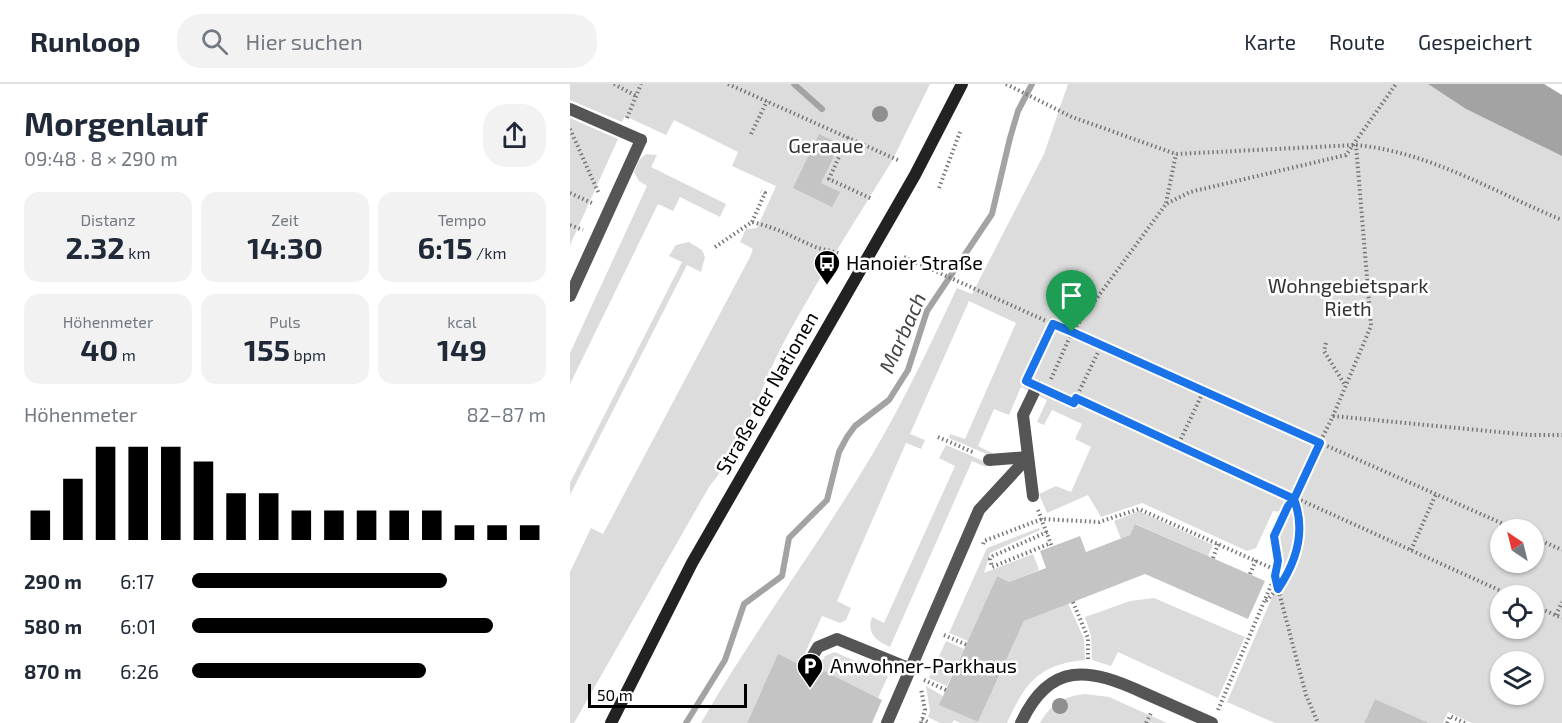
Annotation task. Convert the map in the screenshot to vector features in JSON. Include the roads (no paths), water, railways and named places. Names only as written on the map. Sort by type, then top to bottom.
[{"type":"main road","name":"Straße der Nationen","points":[[611,723],[692,563],[915,175],[962,84]]},
{"type":"street","points":[[570,109],[641,140],[570,296]]},
{"type":"street","points":[[1033,496],[1023,415],[1037,386]]},
{"type":"street","points":[[989,460],[1028,457]]},
{"type":"street","points":[[887,723],[979,510],[1028,457]]},
{"type":"street","points":[[806,667],[818,647],[837,639],[911,669]]},
{"type":"street","points":[[1021,723],[1033,701],[1046,687],[1070,676],[1088,673],[1111,678],[1212,723]]},
{"type":"waterway","points":[[794,84],[822,109]]},
{"type":"waterway","name":"Marbach","points":[[686,723],[725,660],[744,604],[782,576],[789,538],[827,500],[839,452],[847,437],[855,426],[889,400],[908,370],[927,311],[992,214],[1018,111],[1032,84]]},
{"type":"place","name":"Hanoier Straße","points":[[827,286]]},
{"type":"place","name":"Anwohner-Parkhaus","points":[[810,689]]},
{"type":"park label","name":"Geraaue","points":[[826,146]]},
{"type":"park label","name":"Wohngebietspark Rieth","points":[[1348,298]]}]
